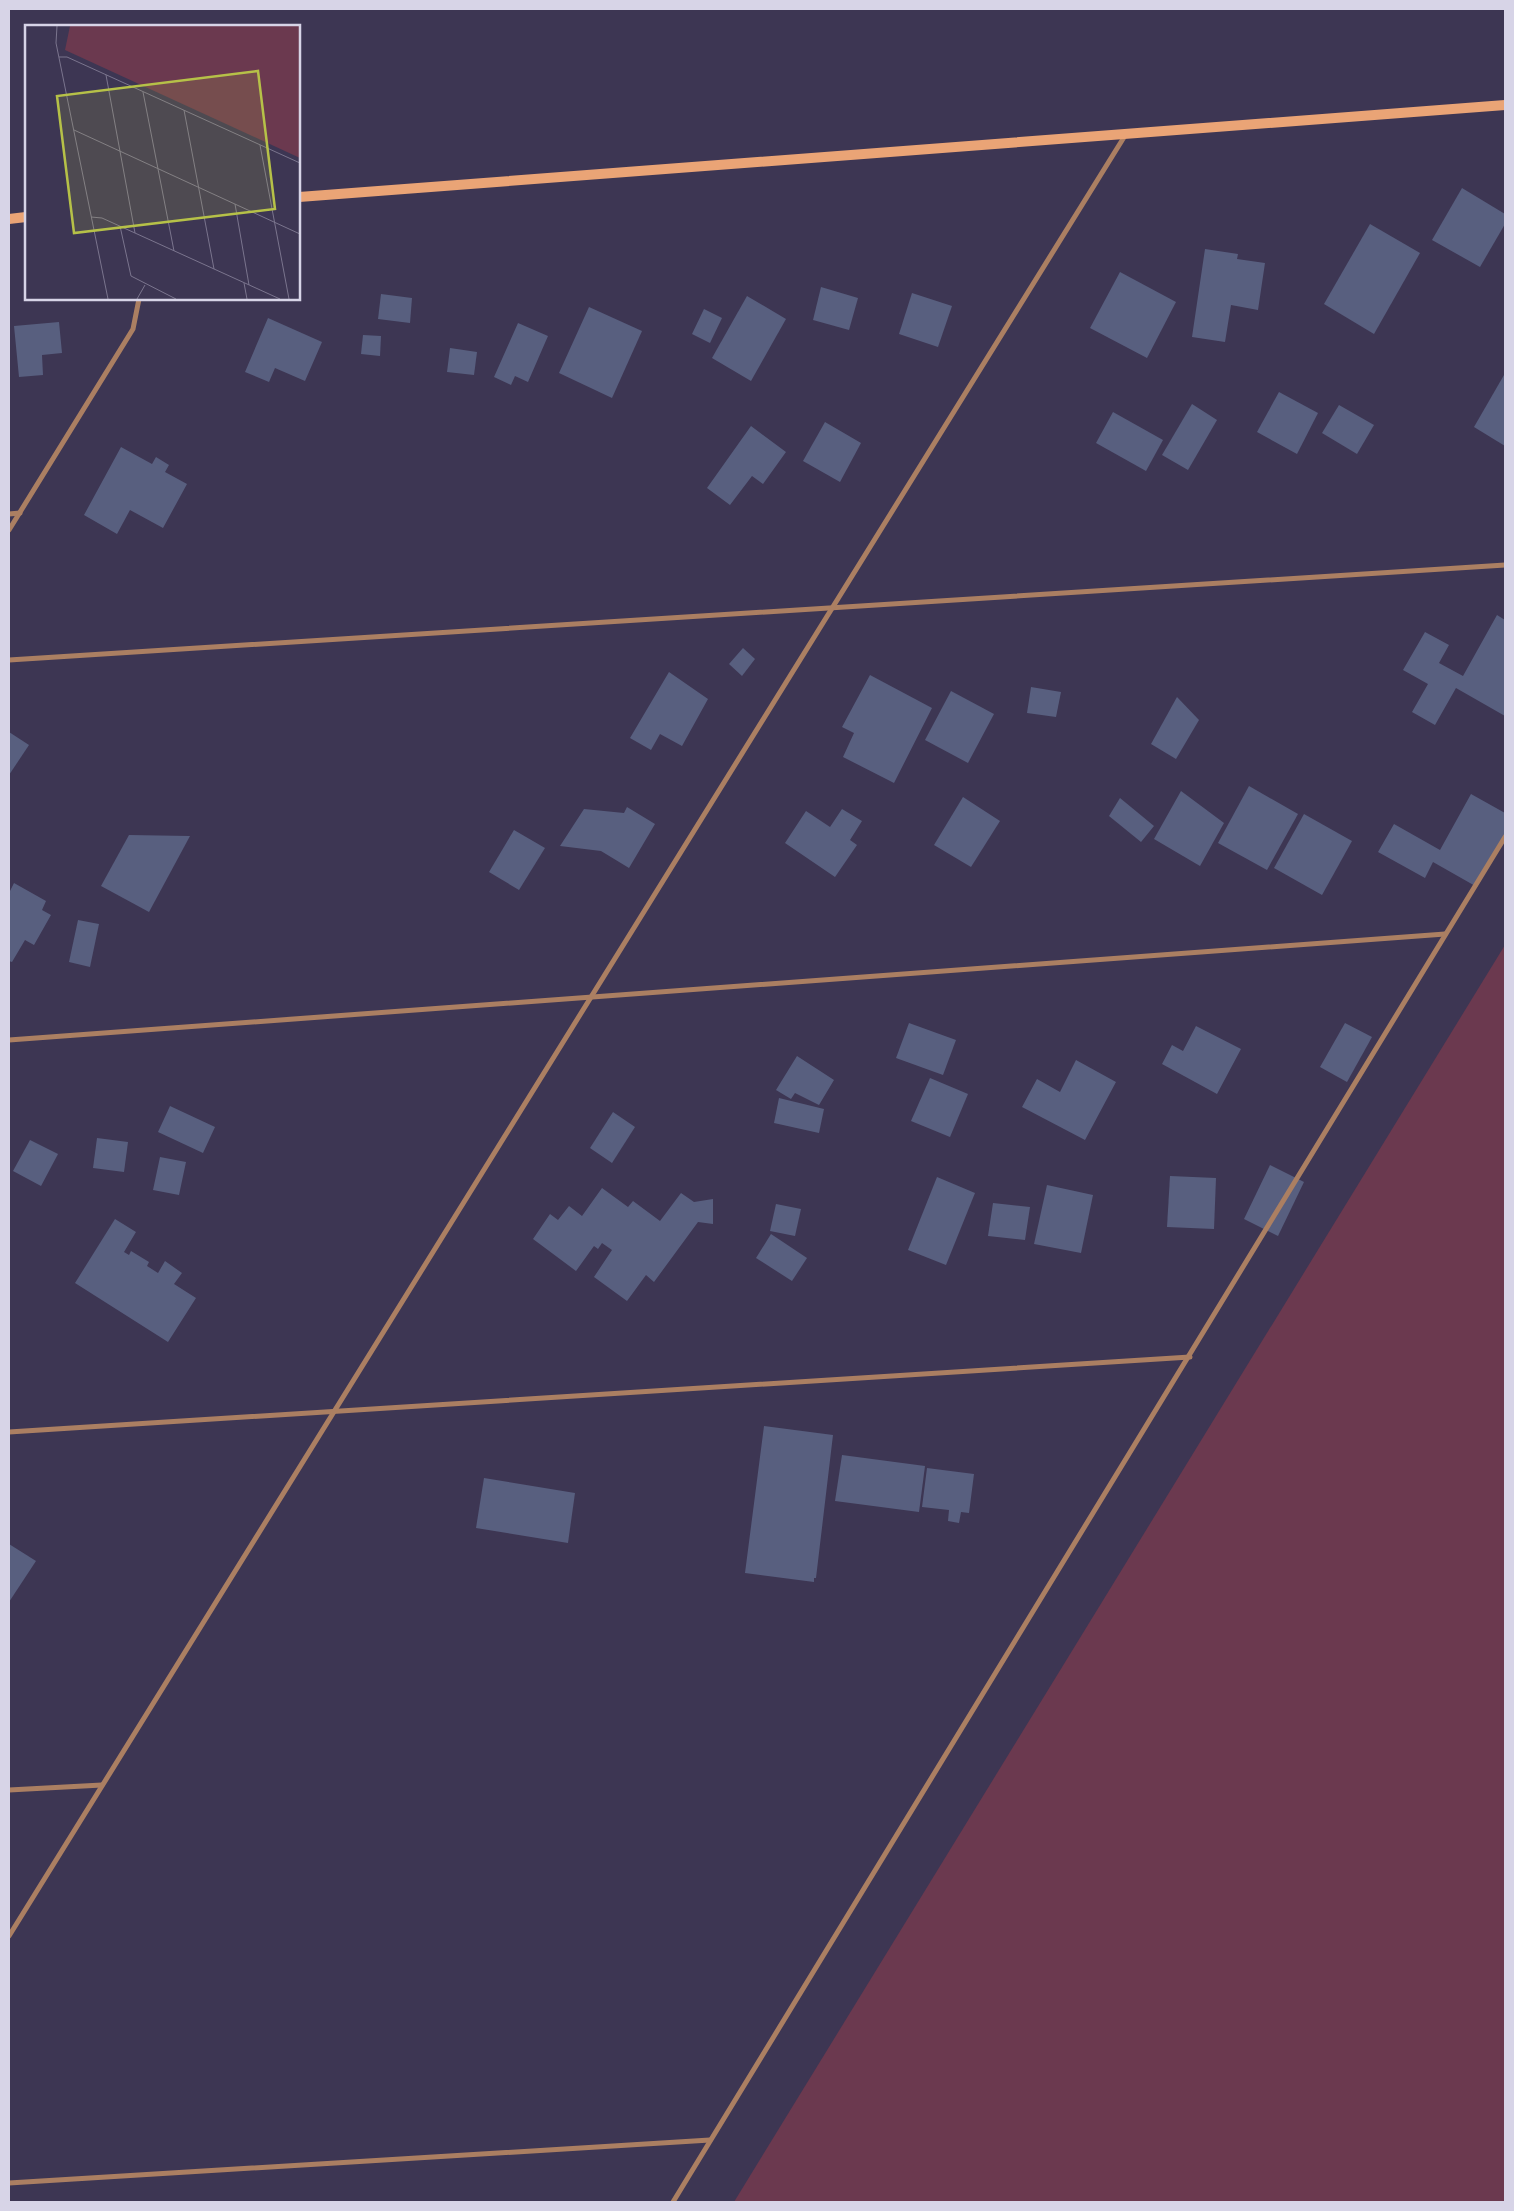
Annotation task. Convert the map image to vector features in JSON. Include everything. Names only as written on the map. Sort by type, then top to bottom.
[{"type":"street","points":[[300,196],[1505,105]]},
{"type":"street","points":[[9,1936],[1126,134]]},
{"type":"street","points":[[9,218],[25,217]]},
{"type":"street","points":[[9,530],[133,329],[139,300]]},
{"type":"street","points":[[9,514],[20,513]]},
{"type":"street","points":[[9,660],[1505,565]]},
{"type":"street","points":[[672,2202],[1190,1357],[1505,837]]},
{"type":"street","points":[[9,1040],[1445,934]]},
{"type":"street","points":[[9,1432],[1190,1357]]},
{"type":"street","points":[[9,1790],[102,1785]]},
{"type":"street","points":[[9,2183],[710,2140]]},
{"type":"shaded area","points":[[1505,945],[1505,2202],[734,2202]]},
{"type":"building","points":[[1462,188],[1505,214],[1505,224],[1480,267],[1432,240]]},
{"type":"building","points":[[1370,224],[1420,253],[1374,334],[1324,304]]},
{"type":"building","points":[[1205,249],[1238,254],[1237,259],[1265,263],[1258,310],[1231,305],[1225,342],[1192,337]]},
{"type":"building","points":[[1120,272],[1176,302],[1147,358],[1090,328]]},
{"type":"building","points":[[821,287],[858,298],[849,330],[813,320]]},
{"type":"building","points":[[912,293],[952,306],[938,347],[899,334]]},
{"type":"building","points":[[381,294],[412,298],[410,323],[378,319]]},
{"type":"building","points":[[747,296],[786,319],[751,381],[712,358]]},
{"type":"building","points":[[589,307],[642,331],[612,398],[559,373]]},
{"type":"building","points":[[704,309],[722,318],[710,343],[692,334]]},
{"type":"building","points":[[268,318],[322,342],[305,381],[275,368],[269,382],[245,372]]},
{"type":"building","points":[[59,322],[62,353],[42,355],[43,375],[19,377],[14,326]]},
{"type":"building","points":[[518,323],[548,336],[528,382],[515,376],[511,385],[494,377]]},
{"type":"building","points":[[363,335],[381,336],[380,356],[361,354]]},
{"type":"building","points":[[450,348],[477,352],[474,375],[447,372]]},
{"type":"building","points":[[1505,376],[1505,446],[1474,427]]},
{"type":"building","points":[[1279,392],[1318,413],[1297,454],[1257,432]]},
{"type":"building","points":[[1192,404],[1217,420],[1188,470],[1162,455]]},
{"type":"building","points":[[1339,405],[1374,425],[1357,454],[1322,433]]},
{"type":"building","points":[[1113,412],[1163,440],[1146,471],[1096,443]]},
{"type":"building","points":[[825,422],[861,443],[840,482],[803,461]]},
{"type":"building","points":[[751,426],[786,452],[763,484],[752,476],[730,505],[707,488]]},
{"type":"building","points":[[121,447],[152,464],[156,457],[169,465],[165,472],[187,484],[163,528],[130,510],[117,534],[84,515]]},
{"type":"building","points":[[1497,615],[1505,620],[1505,716],[1456,688],[1435,725],[1412,712],[1428,684],[1403,670],[1425,632],[1449,645],[1439,663],[1463,676]]},
{"type":"building","points":[[743,648],[755,659],[742,676],[729,664]]},
{"type":"building","points":[[669,672],[708,699],[682,746],[660,734],[651,750],[630,738]]},
{"type":"building","points":[[870,675],[932,708],[894,783],[843,757],[854,733],[842,727]]},
{"type":"building","points":[[1031,687],[1061,692],[1056,717],[1027,713]]},
{"type":"building","points":[[951,691],[994,714],[968,763],[925,740]]},
{"type":"building","points":[[1177,697],[1199,720],[1176,759],[1151,744]]},
{"type":"building","points":[[9,732],[29,745],[9,775]]},
{"type":"building","points":[[1249,786],[1298,814],[1267,870],[1218,843]]},
{"type":"building","points":[[1181,791],[1224,823],[1200,866],[1154,839]]},
{"type":"building","points":[[1471,794],[1505,813],[1505,837],[1477,887],[1433,862],[1425,878],[1378,852],[1394,824],[1440,850]]},
{"type":"building","points":[[963,797],[1000,821],[971,867],[934,845]]},
{"type":"building","points":[[1120,798],[1154,826],[1141,842],[1109,816]]},
{"type":"building","points":[[627,807],[655,824],[629,868],[601,851],[560,846],[584,809],[624,813]]},
{"type":"building","points":[[842,809],[862,821],[850,840],[857,845],[835,877],[785,843],[806,811],[830,827]]},
{"type":"building","points":[[1304,814],[1352,841],[1322,895],[1274,868]]},
{"type":"building","points":[[514,830],[545,848],[519,890],[489,872]]},
{"type":"building","points":[[129,835],[190,836],[149,912],[101,886]]},
{"type":"building","points":[[14,883],[46,901],[42,910],[51,915],[34,945],[25,940],[12,962],[9,961],[9,893]]},
{"type":"building","points":[[78,920],[99,924],[90,967],[69,962]]},
{"type":"building","points":[[909,1023],[956,1040],[943,1075],[896,1058]]},
{"type":"building","points":[[1345,1023],[1372,1037],[1347,1082],[1320,1067]]},
{"type":"building","points":[[1196,1026],[1241,1049],[1217,1094],[1162,1064],[1172,1045],[1183,1051]]},
{"type":"building","points":[[797,1056],[834,1080],[819,1105],[795,1093],[791,1099],[776,1090]]},
{"type":"building","points":[[1076,1060],[1116,1082],[1085,1140],[1022,1107],[1037,1079],[1060,1092]]},
{"type":"building","points":[[930,1078],[968,1094],[950,1137],[911,1121]]},
{"type":"building","points":[[779,1098],[824,1109],[819,1133],[774,1123]]},
{"type":"building","points":[[170,1106],[215,1127],[203,1153],[158,1132]]},
{"type":"building","points":[[613,1112],[635,1127],[612,1163],[590,1148]]},
{"type":"building","points":[[97,1138],[128,1142],[124,1172],[93,1168]]},
{"type":"building","points":[[30,1140],[58,1154],[41,1186],[13,1171]]},
{"type":"building","points":[[160,1157],[186,1162],[179,1195],[153,1190]]},
{"type":"building","points":[[1270,1165],[1304,1182],[1278,1236],[1244,1219]]},
{"type":"building","points":[[1170,1176],[1216,1178],[1214,1229],[1167,1227]]},
{"type":"building","points":[[937,1177],[975,1193],[946,1265],[908,1250]]},
{"type":"building","points":[[1047,1185],[1093,1195],[1081,1253],[1034,1244]]},
{"type":"building","points":[[602,1188],[628,1207],[633,1201],[660,1221],[681,1193],[694,1202],[713,1199],[713,1224],[698,1222],[654,1282],[646,1275],[627,1301],[594,1277],[612,1250],[602,1243],[598,1249],[594,1246],[576,1271],[533,1239],[550,1214],[558,1220],[569,1206],[582,1216]]},
{"type":"building","points":[[993,1203],[1030,1207],[1025,1240],[988,1236]]},
{"type":"building","points":[[776,1204],[801,1209],[795,1236],[770,1231]]},
{"type":"building","points":[[115,1219],[136,1232],[124,1252],[129,1255],[131,1251],[149,1262],[147,1266],[158,1273],[165,1261],[182,1273],[174,1284],[196,1298],[168,1342],[75,1283]]},
{"type":"building","points":[[771,1234],[807,1258],[792,1281],[756,1258]]},
{"type":"building","points":[[764,1426],[833,1435],[814,1582],[745,1573]]},
{"type":"building","points":[[842,1455],[925,1466],[919,1512],[835,1501]]},
{"type":"building","points":[[927,1468],[974,1474],[969,1513],[961,1512],[959,1523],[948,1521],[949,1510],[922,1507]]},
{"type":"building","points":[[484,1478],[575,1493],[568,1543],[476,1528]]},
{"type":"building","points":[[9,1544],[36,1561],[9,1602]]}]
